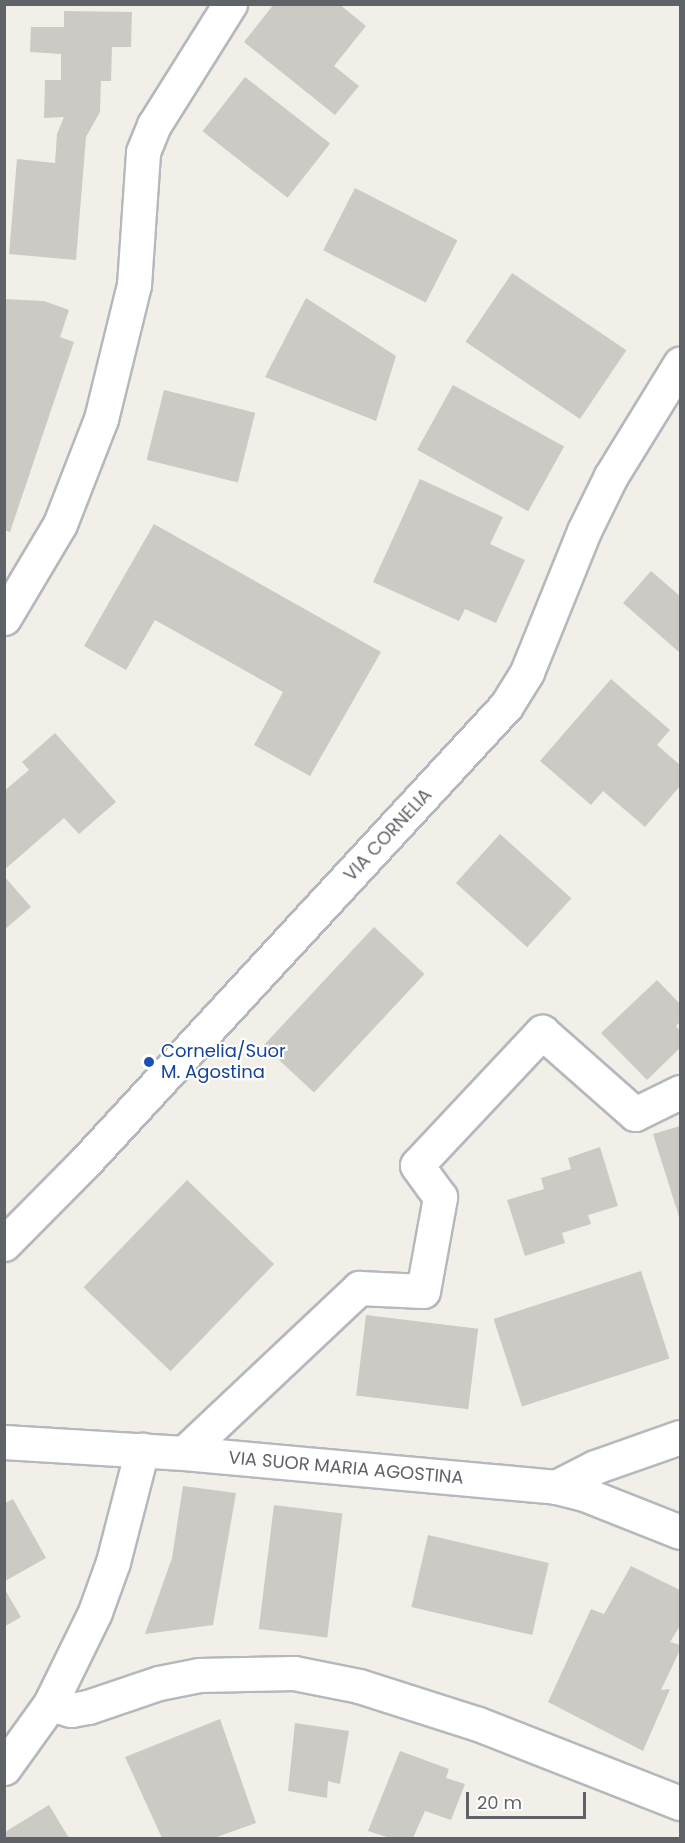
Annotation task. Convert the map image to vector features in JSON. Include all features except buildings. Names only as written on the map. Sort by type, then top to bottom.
[{"type":"street","points":[[4,618],[60,524],[101,419],[134,285],[142,152],[154,125],[230,4]]},
{"type":"street","name":"VIA CORNELIA","points":[[4,1244],[87,1160],[506,706],[527,672],[585,531],[611,476],[681,364]]},
{"type":"street","points":[[184,1453],[359,1288],[423,1291],[440,1197],[417,1165],[542,1032],[634,1114],[681,1092]]},
{"type":"street","points":[[556,1487],[595,1467],[681,1437]]},
{"type":"street","name":"VIA SUOR MARIA AGOSTINA","points":[[4,1442],[184,1453],[556,1487],[599,1500],[681,1532]]},
{"type":"street","points":[[4,1768],[50,1704],[105,1587],[142,1450]]},
{"type":"street","points":[[50,1704],[71,1710],[88,1707],[159,1683],[199,1675],[294,1673],[359,1686],[478,1724],[681,1803]]},
{"type":"place","name":"Cornelia/Suor M. Agostina","points":[[149,1062]]}]
